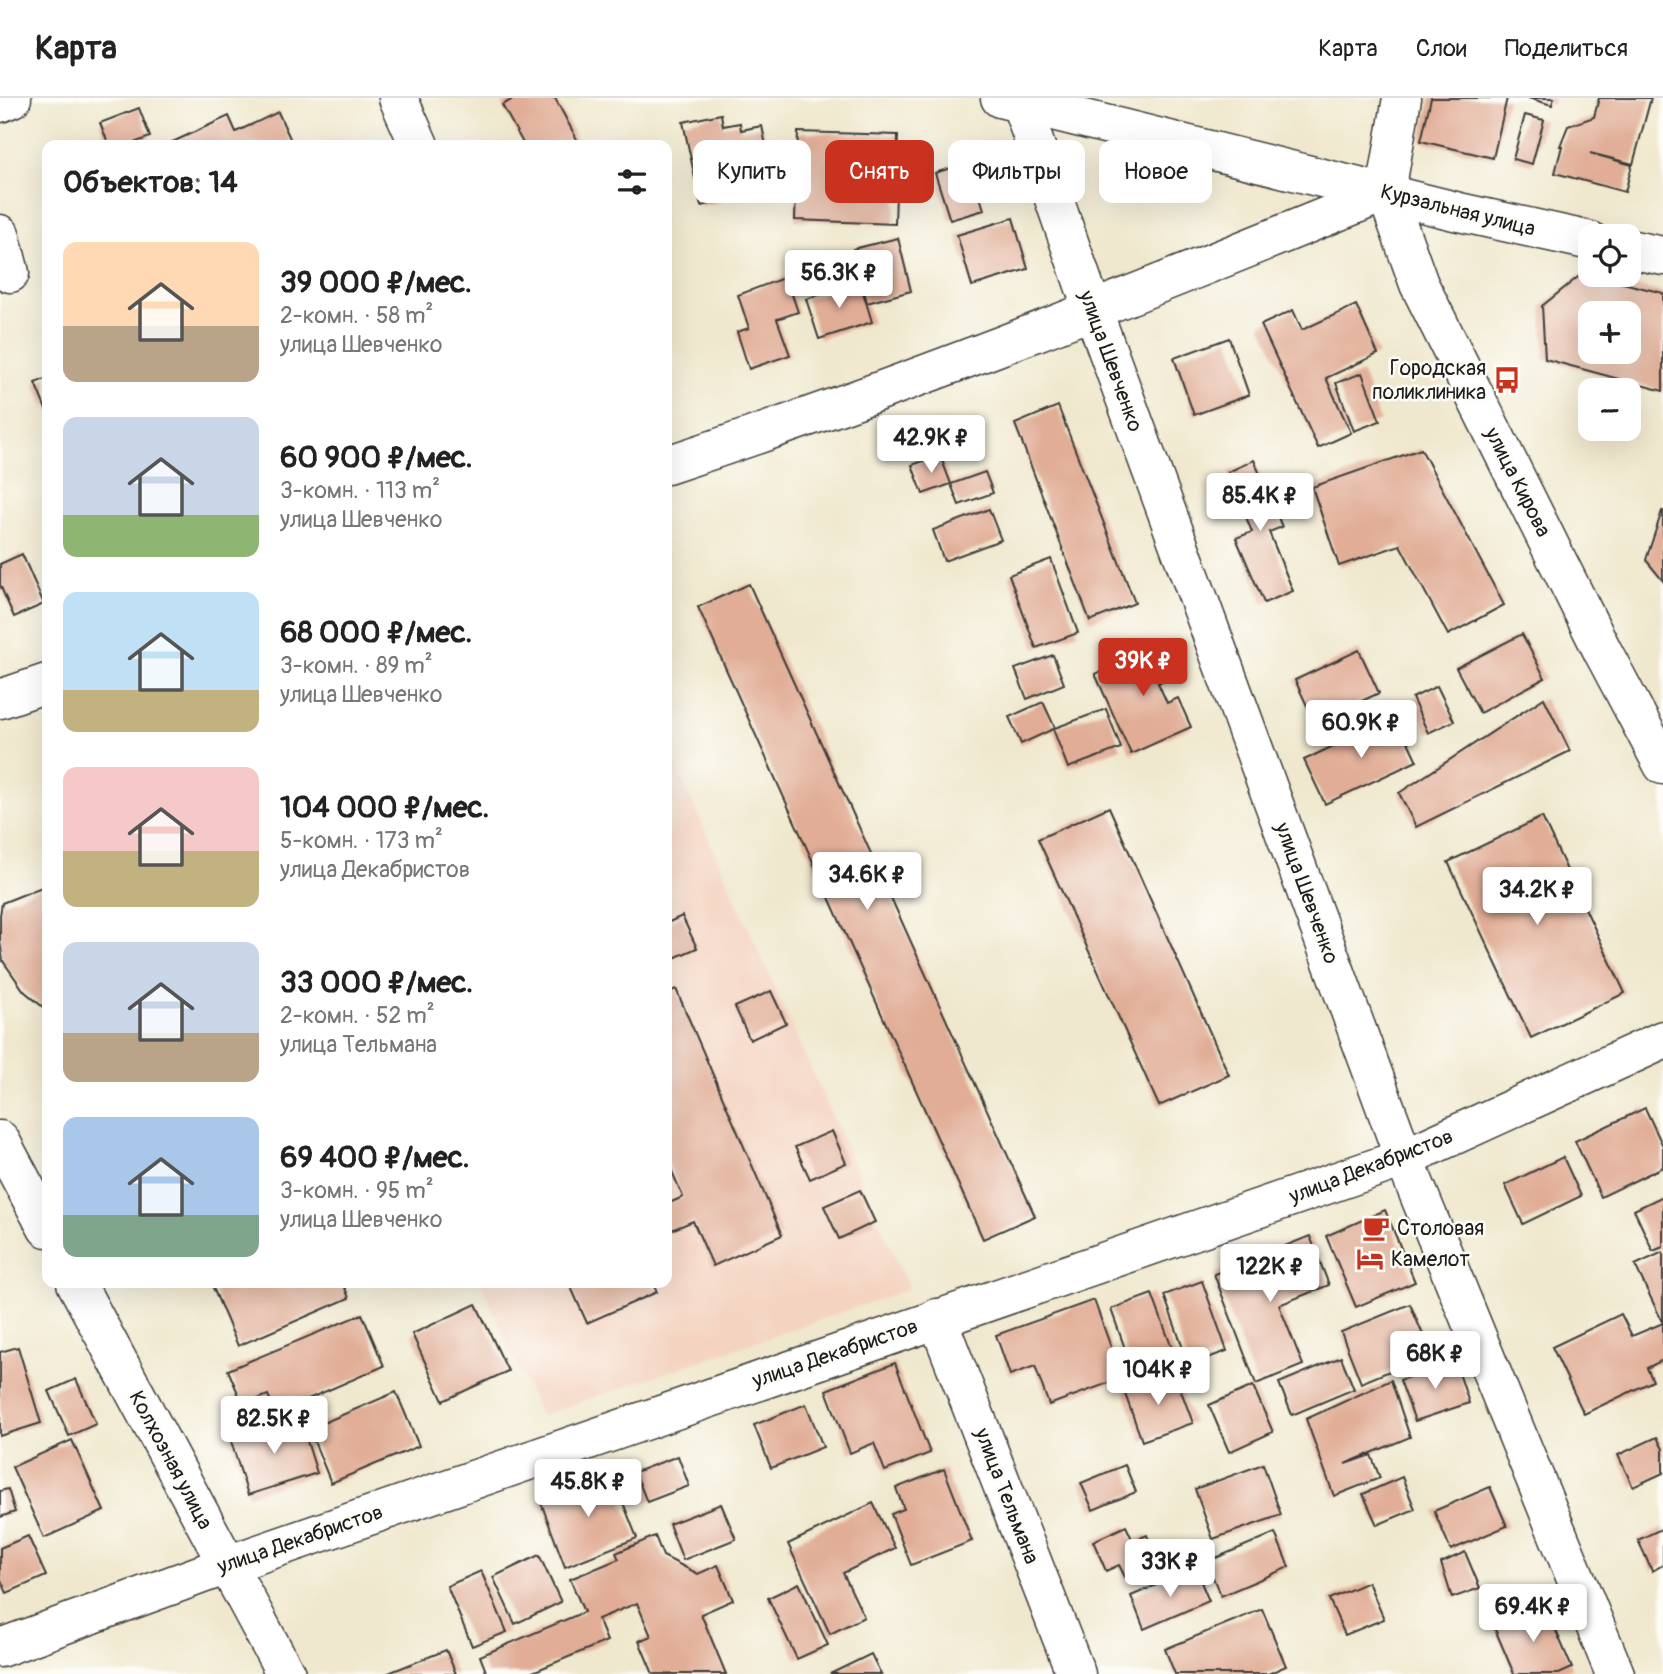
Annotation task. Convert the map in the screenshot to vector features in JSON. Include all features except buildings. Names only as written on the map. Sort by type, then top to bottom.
[{"type":"street","points":[[0,103],[12,98]]},
{"type":"street","points":[[398,98],[417,140]]},
{"type":"street","points":[[672,463],[772,430],[1093,311],[1386,192],[1402,98]]},
{"type":"street","name":"Курзальная улица","points":[[1010,101],[1131,113],[1386,192],[1458,212],[1578,238]]},
{"type":"street","name":"улица Шевченко","points":[[1010,101],[1093,311],[1405,1158],[1615,1674]]},
{"type":"street","name":"улица Кирова","points":[[1386,192],[1419,284],[1602,650],[1660,752]]},
{"type":"street","points":[[0,234],[10,273]]},
{"type":"street","points":[[1641,251],[1663,256]]},
{"type":"street","points":[[0,699],[42,685]]},
{"type":"street","name":"улица Декабристов","points":[[0,1648],[227,1564],[1405,1158],[1663,1040]]},
{"type":"street","points":[[0,1140],[42,1219]]},
{"type":"street","name":"Колхозная улица","points":[[79,1288],[286,1674]]},
{"type":"street","name":"улица Тельмана","points":[[937,1318],[1076,1674]]},
{"type":"shaded area","points":[[672,756],[909,1289],[540,1416],[483,1288],[672,1288]]},
{"type":"place","name":"Городская поликлиника","points":[[1507,380]]},
{"type":"place","name":"Столовая","points":[[1376,1228]]},
{"type":"place","name":"Камелот","points":[[1370,1259]]}]
